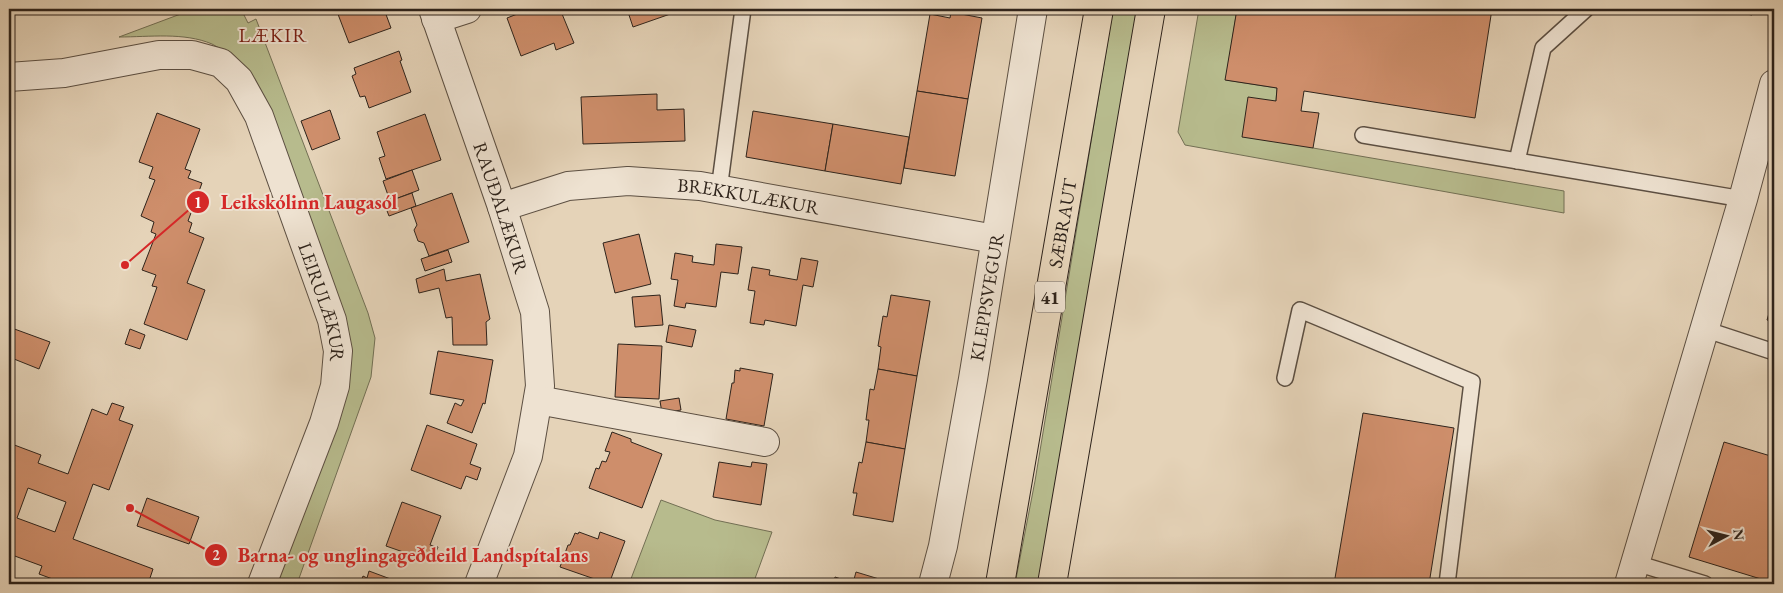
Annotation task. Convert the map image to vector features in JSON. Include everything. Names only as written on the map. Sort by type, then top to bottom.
[{"type":"main road","name":"SÆBRAUT","points":[[1000,584],[1100,9]]},
{"type":"main road","points":[[1052,584],[1151,9]]},
{"type":"street","name":"RAUÐALÆKUR","points":[[467,9],[434,14],[502,207],[535,312],[540,386],[528,456],[479,584]]},
{"type":"street","name":"KLEPPSVEGUR","points":[[933,584],[943,546],[1033,9]]},
{"type":"street","name":"LEIRULÆKUR","points":[[9,77],[64,73],[159,56],[192,55],[221,64],[239,80],[258,116],[332,320],[338,351],[335,386],[324,423],[262,584]]},
{"type":"street","points":[[1632,574],[1743,199],[1774,84]]},
{"type":"street","name":"BREKKULÆKUR","points":[[502,207],[568,186],[628,181],[700,186],[995,239]]},
{"type":"street","points":[[538,400],[765,442]]},
{"type":"lane","points":[[719,190],[743,9]]},
{"type":"lane","points":[[1517,161],[1542,48],[1586,9]]},
{"type":"lane","points":[[1363,135],[1743,199]]},
{"type":"lane","points":[[1285,378],[1300,310],[1472,382],[1447,584]]},
{"type":"lane","points":[[1704,329],[1774,352]]},
{"type":"lane","points":[[1632,574],[1705,584]]},
{"type":"green space","points":[[194,9],[241,9],[248,23],[256,19],[368,313],[375,338],[371,377],[297,584],[272,584],[345,396],[241,64],[216,46],[201,40],[166,36],[119,37]]},
{"type":"green space","points":[[1113,9],[1137,9],[1038,584],[1015,584],[1035,481]]},
{"type":"green space","points":[[1199,9],[1237,9],[1226,80],[1277,88],[1276,101],[1313,148],[1564,191],[1564,213],[1185,145],[1178,132]]},
{"type":"green space","points":[[661,500],[715,520],[772,532],[753,584],[629,584]]},
{"type":"building","points":[[336,9],[384,9],[391,28],[349,43]]},
{"type":"building","points":[[530,9],[560,9],[574,43],[556,50],[554,43],[521,56],[507,18]]},
{"type":"building","points":[[627,9],[674,9],[676,12],[633,27]]},
{"type":"building","points":[[1237,9],[1492,9],[1475,118],[1304,91],[1301,111],[1319,113],[1313,148],[1242,137],[1248,97],[1276,101],[1277,88],[1225,80]]},
{"type":"building","points":[[1718,9],[1753,9],[1752,15]]},
{"type":"building","points":[[951,12],[982,18],[968,99],[917,91],[930,14],[950,18]]},
{"type":"building","points":[[399,51],[402,60],[400,61],[411,92],[369,108],[365,96],[360,97],[352,76],[356,74],[354,68]]},
{"type":"building","points":[[917,91],[968,99],[955,176],[904,168]]},
{"type":"building","points":[[657,94],[657,110],[684,109],[685,141],[583,144],[581,97]]},
{"type":"building","points":[[330,110],[340,139],[312,150],[301,121]]},
{"type":"building","points":[[753,111],[833,124],[825,171],[746,157]]},
{"type":"building","points":[[157,113],[200,129],[185,169],[191,171],[188,178],[202,183],[188,221],[192,223],[189,232],[204,238],[187,283],[205,290],[187,340],[144,324],[157,287],[152,286],[156,275],[142,270],[156,234],[151,232],[154,222],[141,216],[155,180],[149,178],[153,167],[139,162]]},
{"type":"building","points":[[425,114],[441,160],[386,179],[379,158],[385,156],[377,132]]},
{"type":"building","points":[[833,124],[909,137],[901,184],[825,171]]},
{"type":"building","points":[[412,170],[419,190],[390,201],[383,181]]},
{"type":"building","points":[[412,193],[416,206],[389,216],[384,203]]},
{"type":"building","points":[[452,193],[469,242],[429,256],[424,243],[418,241],[414,230],[417,225],[411,208]]},
{"type":"building","points":[[639,234],[651,284],[615,293],[603,243]]},
{"type":"building","points":[[716,244],[742,247],[738,274],[721,272],[716,307],[686,303],[685,308],[674,306],[678,280],[671,279],[675,253],[693,256],[692,262],[714,265]]},
{"type":"building","points":[[448,250],[452,262],[425,271],[421,259]]},
{"type":"building","points":[[801,258],[818,261],[813,287],[803,285],[796,326],[765,320],[764,325],[750,323],[755,291],[748,290],[752,267],[770,270],[769,275],[797,280]]},
{"type":"building","points":[[444,269],[446,281],[480,274],[490,319],[486,322],[487,345],[453,345],[452,317],[446,318],[439,288],[419,293],[416,279]]},
{"type":"building","points":[[660,295],[663,325],[635,327],[632,297]]},
{"type":"building","points":[[891,295],[930,301],[917,376],[878,369],[881,347],[878,346],[883,316],[887,317]]},
{"type":"building","points":[[1774,296],[1774,322],[1767,320]]},
{"type":"building","points":[[669,325],[696,330],[692,347],[666,342]]},
{"type":"building","points":[[9,327],[50,342],[39,369],[9,357]]},
{"type":"building","points":[[130,329],[145,335],[140,349],[125,344]]},
{"type":"building","points":[[618,344],[662,346],[659,399],[615,397]]},
{"type":"building","points":[[438,351],[493,360],[485,404],[483,403],[472,433],[447,423],[455,403],[461,406],[464,400],[430,394]]},
{"type":"building","points":[[740,368],[773,374],[764,426],[726,419],[735,370],[740,371]]},
{"type":"building","points":[[878,369],[917,376],[905,449],[866,442],[869,420],[866,420],[870,389],[874,390]]},
{"type":"building","points":[[679,398],[681,410],[662,413],[660,401]]},
{"type":"building","points":[[112,403],[124,407],[119,420],[133,425],[109,490],[93,484],[73,539],[153,569],[148,584],[66,584],[39,574],[42,566],[12,555],[9,565],[9,443],[41,455],[38,463],[68,474],[92,409],[107,415]],"holes":[[[28,488],[66,502],[55,532],[17,518]]]},
{"type":"building","points":[[1363,413],[1454,428],[1429,584],[1334,584]]},
{"type":"building","points":[[427,425],[477,444],[470,464],[481,468],[477,480],[466,476],[461,489],[411,470]]},
{"type":"building","points":[[612,432],[631,439],[631,442],[662,454],[642,508],[589,488],[596,468],[599,469],[602,461],[606,462],[610,452],[605,451]]},
{"type":"building","points":[[866,442],[905,449],[893,522],[853,515],[857,493],[853,493],[859,462],[862,463]]},
{"type":"building","points":[[1724,442],[1774,457],[1774,583],[1689,557]]},
{"type":"building","points":[[719,462],[751,467],[752,462],[767,464],[761,505],[713,497]]},
{"type":"building","points":[[147,498],[199,517],[189,544],[137,526]]},
{"type":"building","points":[[402,502],[441,516],[430,545],[438,547],[432,562],[386,546]]},
{"type":"building","points":[[579,532],[598,539],[600,532],[625,541],[609,584],[560,567],[568,545],[570,545],[575,533],[578,534]]},
{"type":"building","points":[[369,571],[404,584],[360,584],[363,576],[367,578]]},
{"type":"building","points":[[856,572],[889,582],[888,584],[833,584],[835,577],[853,583]]},
{"type":"place","name":"Leikskólinn Laugasól","points":[[125,265]]},
{"type":"place","name":"Barna- og unglingageðdeild Landspítalans","points":[[130,508]]},
{"type":"district","name":"LÆKIR","points":[[273,35]]}]
